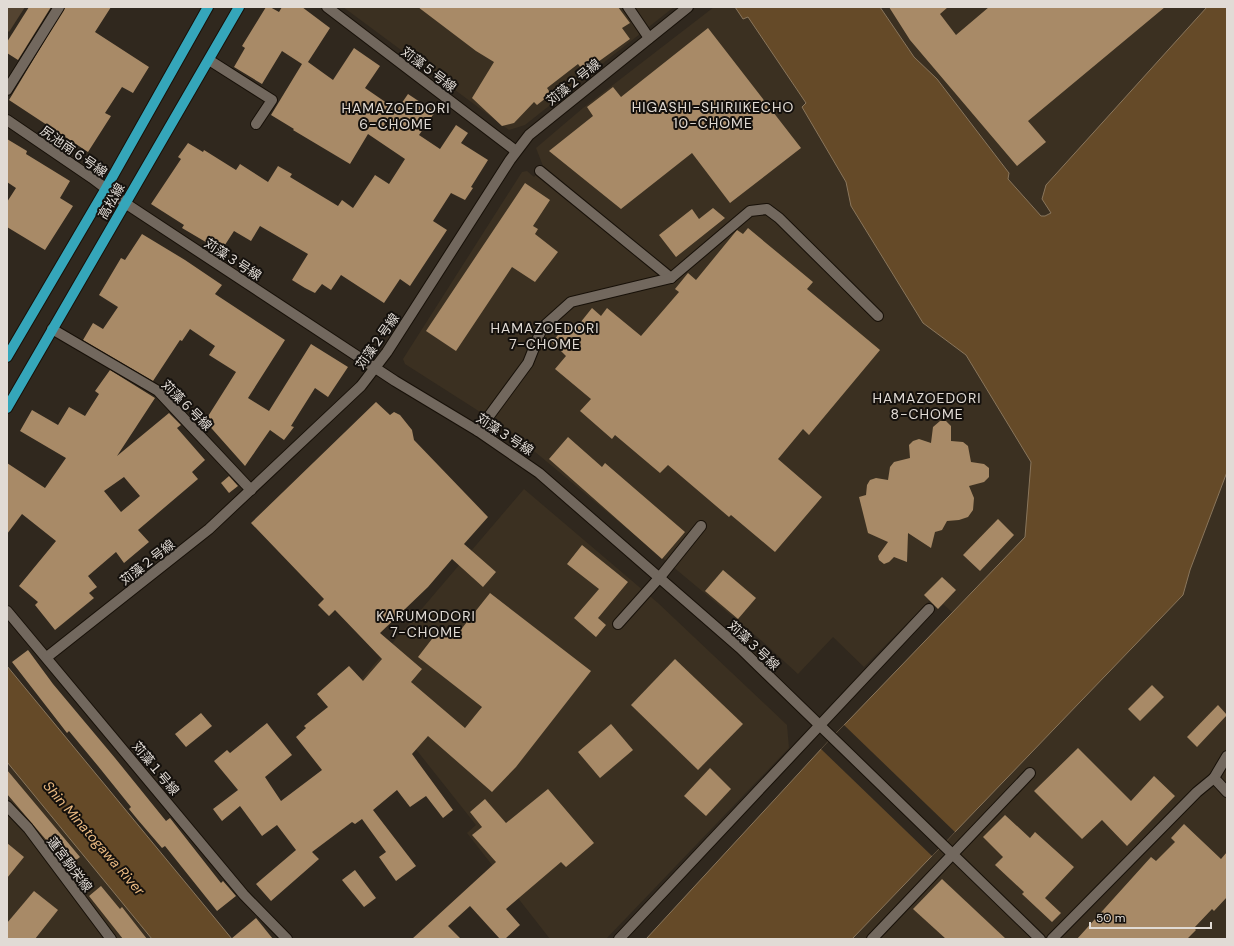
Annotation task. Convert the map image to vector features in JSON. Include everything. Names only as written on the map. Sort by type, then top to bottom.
[{"type":"main road","name":"高松線","points":[[7,357],[105,190],[208,7]]},
{"type":"main road","name":"高松線","points":[[7,408],[240,7]]},
{"type":"street","points":[[7,90],[59,7]]},
{"type":"street","name":"苅藻５号線","points":[[327,7],[516,151]]},
{"type":"street","points":[[628,7],[648,38]]},
{"type":"street","name":"苅藻２号線","points":[[47,657],[209,529],[361,386],[376,368],[516,151],[529,135],[688,7]]},
{"type":"street","points":[[209,60],[272,100],[256,124]]},
{"type":"street","name":"尻池南６号線","points":[[7,120],[92,178],[105,190],[125,204]]},
{"type":"street","points":[[540,171],[672,278]]},
{"type":"street","name":"苅藻３号線","points":[[125,204],[376,368],[478,431],[539,473],[740,648],[1040,939]]},
{"type":"street","points":[[478,431],[528,363],[542,328],[571,302],[672,278],[750,211],[767,209],[779,218],[878,316]]},
{"type":"street","name":"苅藻６号線","points":[[52,330],[158,391],[251,490]]},
{"type":"street","points":[[618,624],[660,577],[700,526]]},
{"type":"street","points":[[619,939],[929,609]]},
{"type":"street","name":"苅藻１号線","points":[[7,611],[47,657],[244,895],[287,939]]},
{"type":"street","points":[[1052,939],[1197,792],[1214,778],[1227,756]]},
{"type":"street","points":[[872,939],[1030,773]]},
{"type":"street","points":[[1214,778],[1227,792]]},
{"type":"street","name":"蓮宮駒栄線","points":[[7,806],[28,828],[111,939]]},
{"type":"shaded area","points":[[7,7],[25,7],[9,32],[7,30]]},
{"type":"shaded area","points":[[343,7],[674,7],[525,125],[509,130]]},
{"type":"shaded area","points":[[714,7],[735,7],[743,19],[748,17],[806,103],[802,107],[846,182],[851,206],[923,323],[966,355],[1032,462],[1025,537],[952,612],[934,596],[864,667],[833,637],[798,674],[762,641],[510,431],[405,364],[403,359],[522,172],[527,171],[534,177],[543,166],[536,148],[583,108]]},
{"type":"shaded area","points":[[880,7],[1207,7],[1046,185],[1042,199],[1051,213],[1045,217],[1041,216],[1008,179],[1009,172],[937,79],[914,57]]},
{"type":"shaded area","points":[[1227,472],[1227,939],[852,939],[1183,595],[1190,570]]},
{"type":"shaded area","points":[[524,489],[658,603],[787,725],[789,748],[606,939],[550,939],[467,833],[476,825],[361,680]]},
{"type":"shaded area","points":[[7,762],[152,939],[7,939]]},
{"type":"water","points":[[735,7],[880,7],[914,57],[937,79],[1009,173],[1008,179],[1041,216],[1045,216],[1051,213],[1042,199],[1046,185],[1207,7],[1227,7],[1227,472],[1190,570],[1183,595],[852,939],[646,939],[823,747],[1025,537],[1031,462],[966,355],[923,323],[851,206],[846,182],[802,107],[806,103],[748,17],[743,19]]},
{"type":"water","name":"Shin Minatogawa River","points":[[7,666],[232,939],[152,939],[7,762]]},
{"type":"pier","points":[[844,725],[955,832],[932,856],[821,749]]},
{"type":"building","points":[[29,7],[51,7],[18,60],[7,53],[7,42]]},
{"type":"building","points":[[65,7],[111,7],[95,32],[149,67],[133,93],[122,87],[105,113],[111,116],[88,152],[9,100]]},
{"type":"building","points":[[266,7],[270,7],[279,12],[282,7],[302,7],[330,28],[308,62],[333,80],[354,48],[380,66],[365,88],[397,110],[408,94],[435,112],[419,135],[440,149],[456,125],[468,133],[461,143],[488,160],[471,187],[473,188],[465,200],[451,193],[433,221],[447,230],[410,286],[400,279],[384,303],[341,275],[331,290],[322,284],[315,293],[292,280],[308,254],[260,226],[251,241],[234,231],[221,251],[182,228],[184,225],[151,204],[181,159],[178,157],[188,143],[203,152],[204,150],[236,170],[240,164],[268,182],[278,166],[292,174],[290,177],[338,206],[342,200],[353,208],[375,175],[389,184],[405,159],[368,134],[350,164],[271,115],[302,64],[282,51],[262,84],[234,67],[245,48],[242,46]]},
{"type":"building","points":[[418,7],[618,7],[630,23],[622,28],[630,39],[584,72],[578,64],[547,88],[551,94],[537,105],[534,102],[514,123],[502,126],[472,98],[494,62],[476,51]]},
{"type":"building","points":[[889,7],[948,7],[940,14],[956,35],[989,7],[1165,7],[1028,121],[1046,142],[1017,166],[910,40]]},
{"type":"building","points":[[708,28],[801,148],[730,203],[692,153],[621,209],[549,151],[593,116],[587,107],[613,87],[621,97]]},
{"type":"building","points":[[7,139],[27,151],[26,154],[70,181],[60,198],[73,206],[45,250],[7,227],[7,202],[16,188],[7,182]]},
{"type":"building","points":[[525,183],[550,200],[533,226],[538,229],[535,234],[558,252],[535,282],[512,267],[456,351],[426,331]]},
{"type":"building","points":[[713,208],[725,218],[676,257],[659,235],[692,209],[699,219]]},
{"type":"building","points":[[748,228],[813,282],[807,289],[880,350],[809,435],[803,429],[778,459],[822,497],[775,552],[731,515],[729,517],[668,465],[660,473],[615,435],[612,439],[580,411],[591,399],[555,369],[566,356],[552,342],[569,322],[576,328],[592,308],[601,316],[607,308],[641,336],[679,292],[675,289],[688,273],[696,280],[737,230],[743,234]]},
{"type":"building","points":[[142,234],[222,285],[215,294],[285,340],[248,398],[269,411],[311,344],[348,367],[328,397],[315,388],[291,426],[294,427],[284,440],[270,430],[245,466],[205,421],[236,372],[209,355],[215,346],[190,329],[182,341],[180,340],[153,381],[83,340],[93,323],[103,329],[118,307],[99,295],[121,258],[125,260]]},
{"type":"building","points":[[110,370],[155,398],[117,456],[169,413],[181,425],[177,428],[205,460],[192,472],[198,479],[138,530],[149,542],[124,563],[116,552],[88,576],[97,587],[89,593],[94,598],[55,630],[35,605],[38,602],[19,586],[56,541],[22,514],[7,534],[7,463],[45,488],[66,458],[20,431],[32,410],[58,425],[69,407],[85,416],[99,394],[95,391]],"holes":[[[124,477],[140,496],[121,512],[104,491]]]},
{"type":"building","points":[[376,402],[390,415],[394,412],[400,415],[412,430],[414,440],[488,517],[464,544],[496,572],[483,587],[452,559],[428,587],[380,633],[422,669],[411,682],[465,728],[482,707],[418,657],[442,626],[455,637],[490,593],[591,671],[516,767],[492,792],[428,736],[412,754],[453,810],[443,818],[426,796],[410,807],[397,790],[373,810],[416,866],[396,881],[379,857],[386,852],[362,819],[355,824],[352,822],[312,852],[319,859],[271,901],[256,884],[296,850],[277,825],[262,836],[240,806],[222,821],[213,809],[238,790],[214,761],[227,750],[230,753],[267,723],[292,755],[265,777],[281,801],[322,770],[296,737],[306,728],[304,726],[328,707],[317,694],[349,666],[363,681],[382,659],[335,610],[329,616],[318,605],[324,599],[251,523]]},
{"type":"building","points":[[940,421],[946,421],[951,426],[951,441],[963,442],[968,446],[971,462],[984,464],[989,468],[989,477],[984,482],[969,486],[974,498],[973,510],[968,517],[959,520],[947,521],[942,530],[935,532],[931,548],[908,533],[907,562],[894,557],[889,562],[884,564],[879,560],[878,556],[888,542],[868,533],[859,497],[866,495],[867,485],[870,480],[876,478],[888,480],[890,467],[894,462],[910,458],[909,445],[913,441],[919,439],[931,443],[933,427]]},
{"type":"building","points":[[568,437],[602,467],[605,463],[685,532],[662,559],[549,459]]},
{"type":"building","points":[[229,476],[238,486],[229,493],[221,483]]},
{"type":"building","points":[[998,519],[1014,535],[980,571],[963,555]]},
{"type":"building","points":[[582,545],[628,582],[598,618],[606,625],[596,637],[574,618],[599,589],[567,564]]},
{"type":"building","points":[[723,570],[756,598],[738,619],[705,591]]},
{"type":"building","points":[[942,577],[956,590],[938,609],[924,595]]},
{"type":"building","points":[[28,650],[53,684],[166,821],[170,818],[221,883],[223,881],[236,896],[217,911],[165,846],[162,848],[138,820],[129,809],[131,807],[69,731],[67,733],[12,662]]},
{"type":"building","points":[[675,659],[743,724],[698,770],[631,705]]},
{"type":"building","points":[[1152,685],[1164,697],[1140,721],[1128,709]]},
{"type":"building","points":[[1218,705],[1227,715],[1197,747],[1187,737]]},
{"type":"building","points":[[201,713],[212,726],[186,747],[175,734]]},
{"type":"building","points":[[611,724],[633,750],[600,778],[578,752]]},
{"type":"building","points":[[1078,748],[1131,801],[1154,776],[1175,796],[1127,846],[1102,820],[1082,839],[1034,791]]},
{"type":"building","points":[[710,768],[731,789],[706,816],[684,796]]},
{"type":"building","points":[[7,770],[80,857],[66,868],[47,841],[7,794]]},
{"type":"building","points":[[548,789],[594,843],[566,867],[561,862],[506,909],[520,925],[505,939],[500,939],[470,906],[448,926],[461,939],[412,939],[496,862],[472,835],[482,827],[470,812],[485,799],[506,823]]},
{"type":"building","points":[[1005,815],[1030,838],[1035,832],[1074,867],[1045,898],[1061,913],[1052,922],[1022,894],[1024,892],[995,865],[1003,857],[983,837]]},
{"type":"building","points":[[1184,824],[1221,859],[1227,852],[1227,897],[1214,911],[1212,909],[1194,928],[1196,930],[1187,939],[1077,939],[1151,857],[1156,861],[1175,842],[1171,838]]},
{"type":"building","points":[[7,843],[24,857],[7,878]]},
{"type":"building","points":[[355,870],[376,898],[364,907],[342,880]]},
{"type":"building","points":[[942,879],[1006,939],[946,939],[913,909]]},
{"type":"building","points":[[101,886],[120,909],[122,907],[147,939],[123,939],[89,896]]},
{"type":"building","points":[[34,891],[58,910],[35,939],[7,939],[7,923]]},
{"type":"building","points":[[256,918],[273,939],[231,939]]},
{"type":"district","name":"HAMAZOEDORI 6-CHOME","points":[[396,116]]},
{"type":"district","name":"HIGASHI-SHIRIIKECHO 10-CHOME","points":[[713,116]]},
{"type":"district","name":"HAMAZOEDORI 7-CHOME","points":[[545,336]]},
{"type":"district","name":"HAMAZOEDORI 8-CHOME","points":[[927,406]]},
{"type":"district","name":"KARUMODORI 7-CHOME","points":[[426,624]]}]
